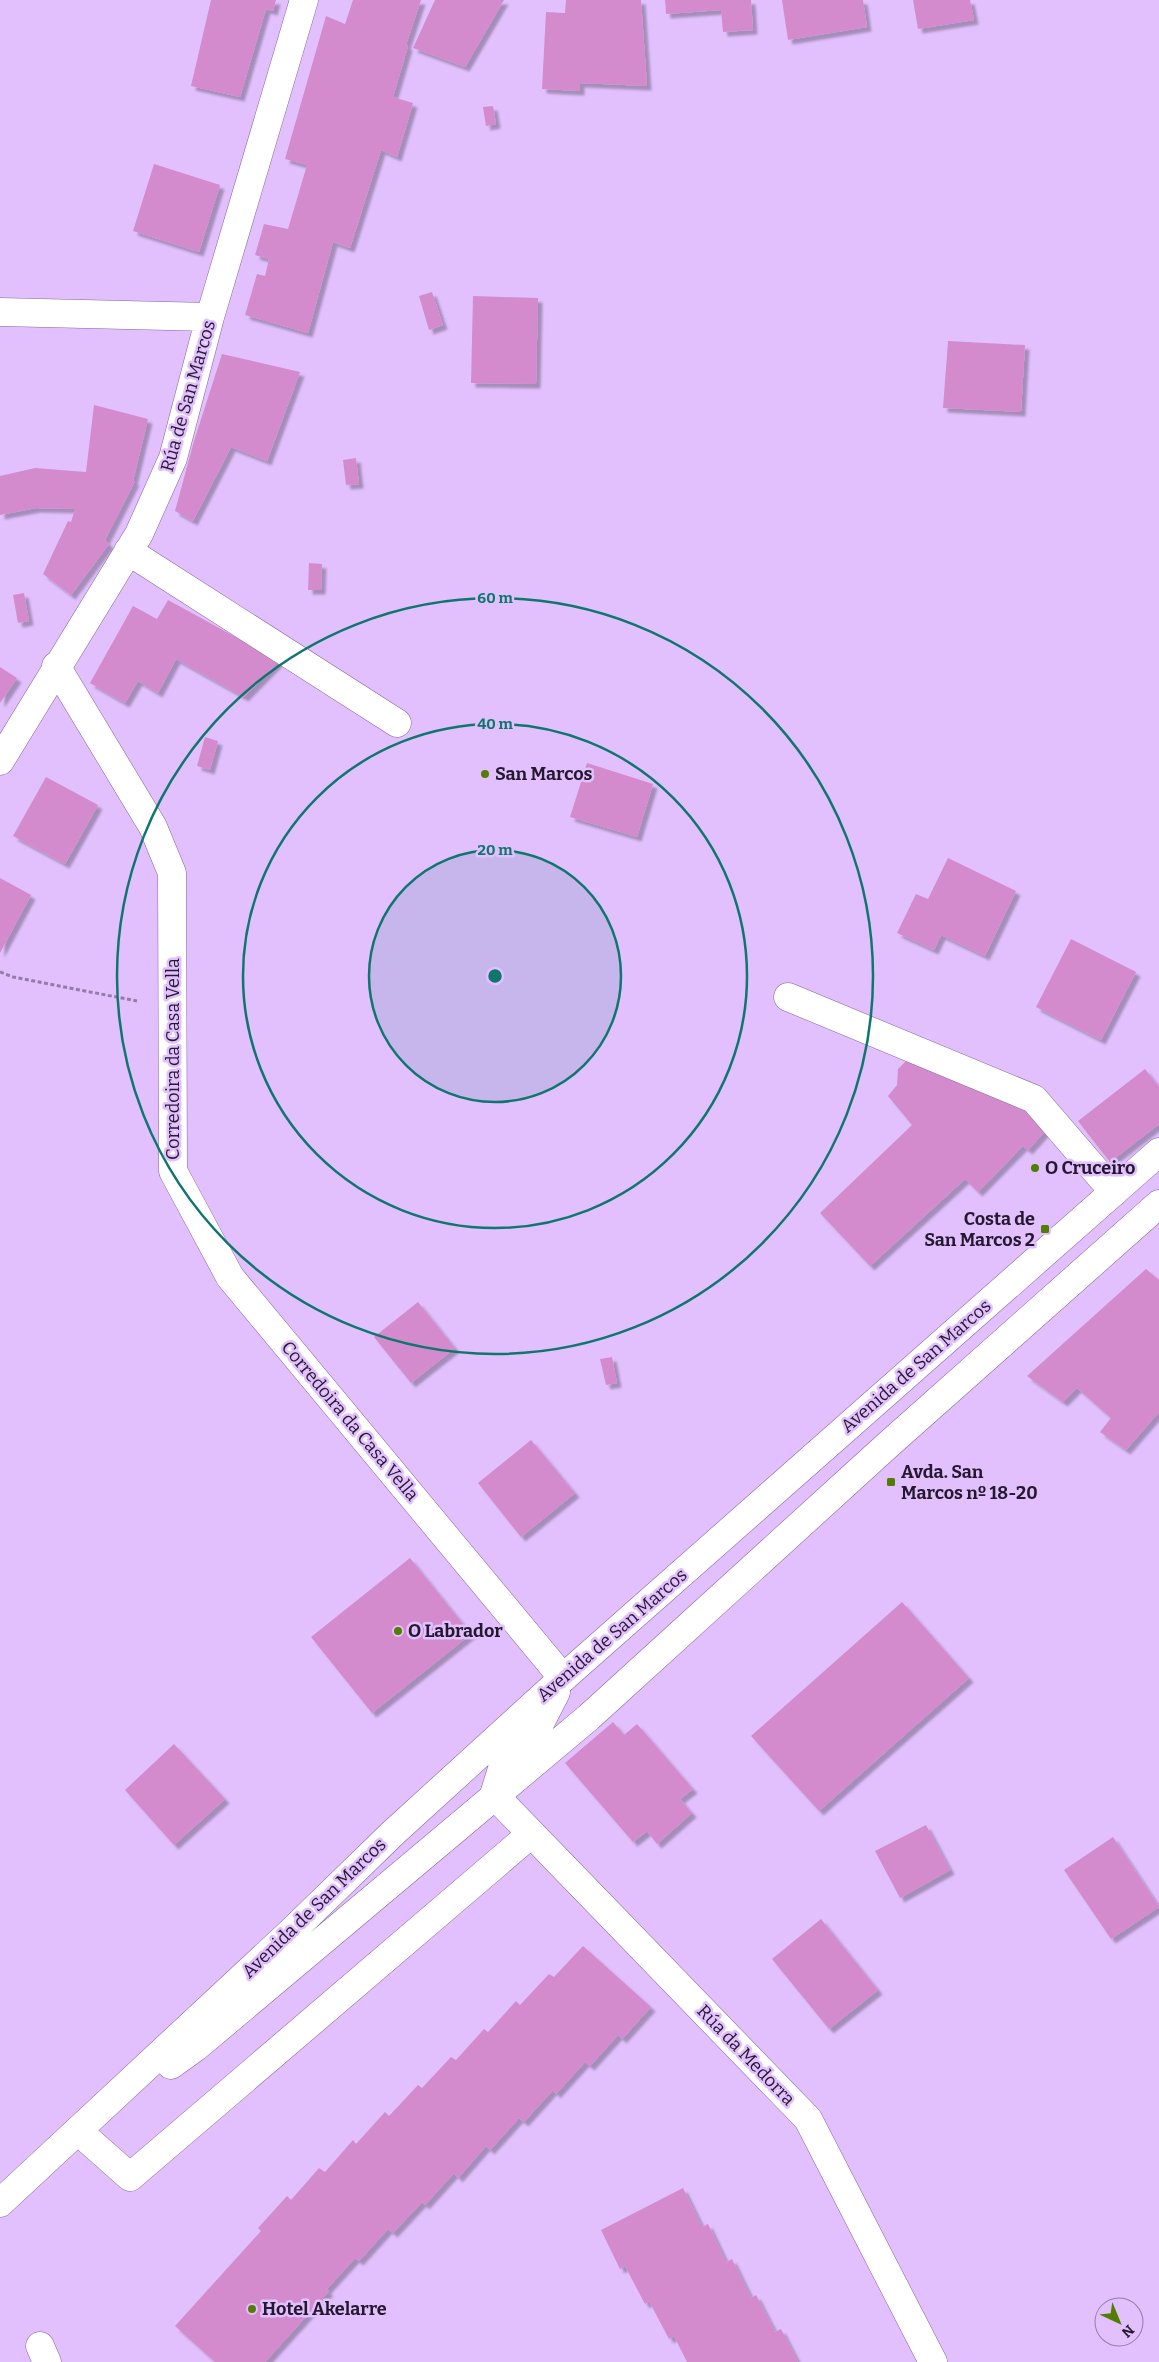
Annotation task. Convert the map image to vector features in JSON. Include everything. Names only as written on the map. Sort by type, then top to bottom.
[{"type":"main road","name":"Rúa de San Marcos","points":[[0,761],[56,666],[139,534],[173,458],[210,317],[304,0]]},
{"type":"main road","points":[[0,312],[210,317]]},
{"type":"main road","points":[[128,551],[397,723]]},
{"type":"main road","name":"Corredoira da Casa Vella","points":[[56,666],[153,827],[172,873],[173,1171],[230,1277],[563,1678]]},
{"type":"main road","points":[[788,997],[1034,1099],[1114,1192]]},
{"type":"main road","name":"Avenida de San Marcos","points":[[0,2203],[393,1833],[563,1678],[1159,1152]]},
{"type":"main road","name":"Avenida de San Marcos","points":[[78,2131],[196,2046],[589,1717],[897,1437],[1159,1204]]},
{"type":"main road","points":[[393,1833],[432,1823],[464,1794],[494,1795],[505,1759],[538,1727],[563,1678]]},
{"type":"main road","name":"Rúa da Medorra","points":[[494,1795],[808,2119],[933,2362]]},
{"type":"main road","points":[[78,2131],[130,2177],[531,1834]]},
{"type":"path","points":[[0,972],[13,977],[172,1008]]},
{"type":"building","points":[[211,0],[276,0],[273,11],[266,9],[240,97],[191,86]]},
{"type":"building","points":[[353,0],[421,0],[406,45],[408,46],[393,97],[413,103],[397,157],[381,150],[350,248],[333,242],[308,333],[245,315],[257,274],[265,276],[269,259],[255,255],[264,224],[288,229],[307,165],[285,159],[326,16],[345,24]]},
{"type":"building","points":[[435,0],[504,0],[465,67],[413,48]]},
{"type":"building","points":[[566,0],[641,0],[647,86],[580,83],[580,91],[542,89],[546,12],[565,13]]},
{"type":"building","points":[[665,0],[751,0],[753,30],[723,32],[721,10],[666,14]]},
{"type":"building","points":[[782,0],[863,0],[867,27],[788,40]]},
{"type":"building","points":[[913,0],[970,0],[974,20],[918,29]]},
{"type":"building","points":[[493,106],[496,124],[486,126],[483,107]]},
{"type":"building","points":[[154,164],[220,185],[199,252],[133,231]]},
{"type":"building","points":[[432,292],[443,325],[429,330],[419,296]]},
{"type":"building","points":[[473,296],[538,298],[536,384],[471,383]]},
{"type":"building","points":[[948,341],[1025,345],[1021,412],[943,408]]},
{"type":"building","points":[[222,354],[300,372],[267,461],[231,447],[193,521],[175,511],[194,441]]},
{"type":"building","points":[[94,405],[148,419],[133,481],[135,481],[105,540],[109,544],[71,595],[43,574],[68,521],[71,522],[75,509],[36,508],[0,515],[0,476],[35,468],[86,472]]},
{"type":"building","points":[[356,458],[359,484],[346,485],[343,460]]},
{"type":"building","points":[[309,563],[322,564],[321,590],[308,590]]},
{"type":"building","points":[[24,593],[29,621],[18,623],[13,595]]},
{"type":"building","points":[[168,600],[279,661],[244,697],[176,659],[158,693],[138,681],[125,703],[90,683],[133,606],[157,619]]},
{"type":"building","points":[[0,667],[17,678],[0,703]]},
{"type":"building","points":[[205,737],[218,741],[210,770],[197,766]]},
{"type":"building","points":[[587,763],[653,784],[637,837],[570,817]]},
{"type":"building","points":[[46,777],[98,805],[65,864],[13,836]]},
{"type":"building","points":[[948,858],[1016,891],[985,956],[941,935],[934,950],[897,933],[916,894],[928,899]]},
{"type":"building","points":[[0,878],[31,895],[0,953]]},
{"type":"building","points":[[1071,939],[1136,972],[1101,1040],[1036,1007]]},
{"type":"building","points":[[910,1057],[1029,1109],[1049,1127],[1028,1150],[1023,1146],[978,1192],[965,1179],[870,1266],[820,1213],[912,1125],[888,1096],[897,1085],[898,1069]]},
{"type":"building","points":[[1145,1069],[1159,1087],[1159,1124],[1110,1162],[1078,1121]]},
{"type":"building","points":[[1146,1269],[1159,1280],[1159,1412],[1126,1450],[1100,1432],[1111,1418],[1077,1388],[1063,1402],[1027,1376]]},
{"type":"building","points":[[418,1302],[455,1348],[411,1383],[374,1337]]},
{"type":"building","points":[[612,1357],[617,1383],[606,1385],[600,1359]]},
{"type":"building","points":[[531,1440],[575,1493],[521,1537],[478,1483]]},
{"type":"building","points":[[410,1558],[471,1634],[372,1713],[311,1637]]},
{"type":"building","points":[[902,1602],[969,1678],[819,1811],[751,1736]]},
{"type":"building","points":[[613,1722],[624,1735],[637,1724],[693,1789],[680,1799],[692,1813],[657,1844],[647,1831],[633,1842],[565,1763]]},
{"type":"building","points":[[174,1744],[225,1799],[174,1845],[125,1790]]},
{"type":"building","points":[[926,1825],[950,1870],[900,1898],[875,1851]]},
{"type":"building","points":[[1113,1837],[1159,1907],[1111,1939],[1064,1870]]},
{"type":"building","points":[[821,1919],[878,1990],[829,2029],[772,1959]]},
{"type":"building","points":[[583,1946],[651,2007],[622,2039],[618,2035],[590,2066],[585,2062],[556,2094],[553,2090],[524,2122],[519,2118],[490,2150],[486,2146],[458,2178],[454,2173],[425,2205],[422,2202],[393,2233],[388,2229],[359,2261],[355,2258],[326,2290],[329,2291],[265,2362],[215,2362],[175,2326],[261,2231],[258,2228],[287,2196],[291,2200],[319,2168],[325,2172],[353,2140],[356,2144],[385,2112],[389,2116],[418,2085],[422,2088],[451,2057],[456,2060],[484,2029],[488,2032],[516,2001],[520,2005],[549,1974],[554,1977]]},
{"type":"building","points":[[683,2188],[702,2227],[708,2224],[726,2262],[732,2259],[751,2298],[756,2295],[775,2332],[781,2329],[798,2362],[687,2362],[674,2336],[669,2339],[649,2301],[645,2304],[625,2266],[620,2269],[601,2230]]},
{"type":"place","name":"San Marcos","points":[[485,774]]},
{"type":"place","name":"O Cruceiro","points":[[1035,1168]]},
{"type":"place","name":"Costa de San Marcos 2","points":[[1045,1229]]},
{"type":"place","name":"Avda. San Marcos nº 18-20","points":[[891,1482]]},
{"type":"place","name":"O Labrador","points":[[398,1631]]},
{"type":"place","name":"Hotel Akelarre","points":[[252,2309]]}]
